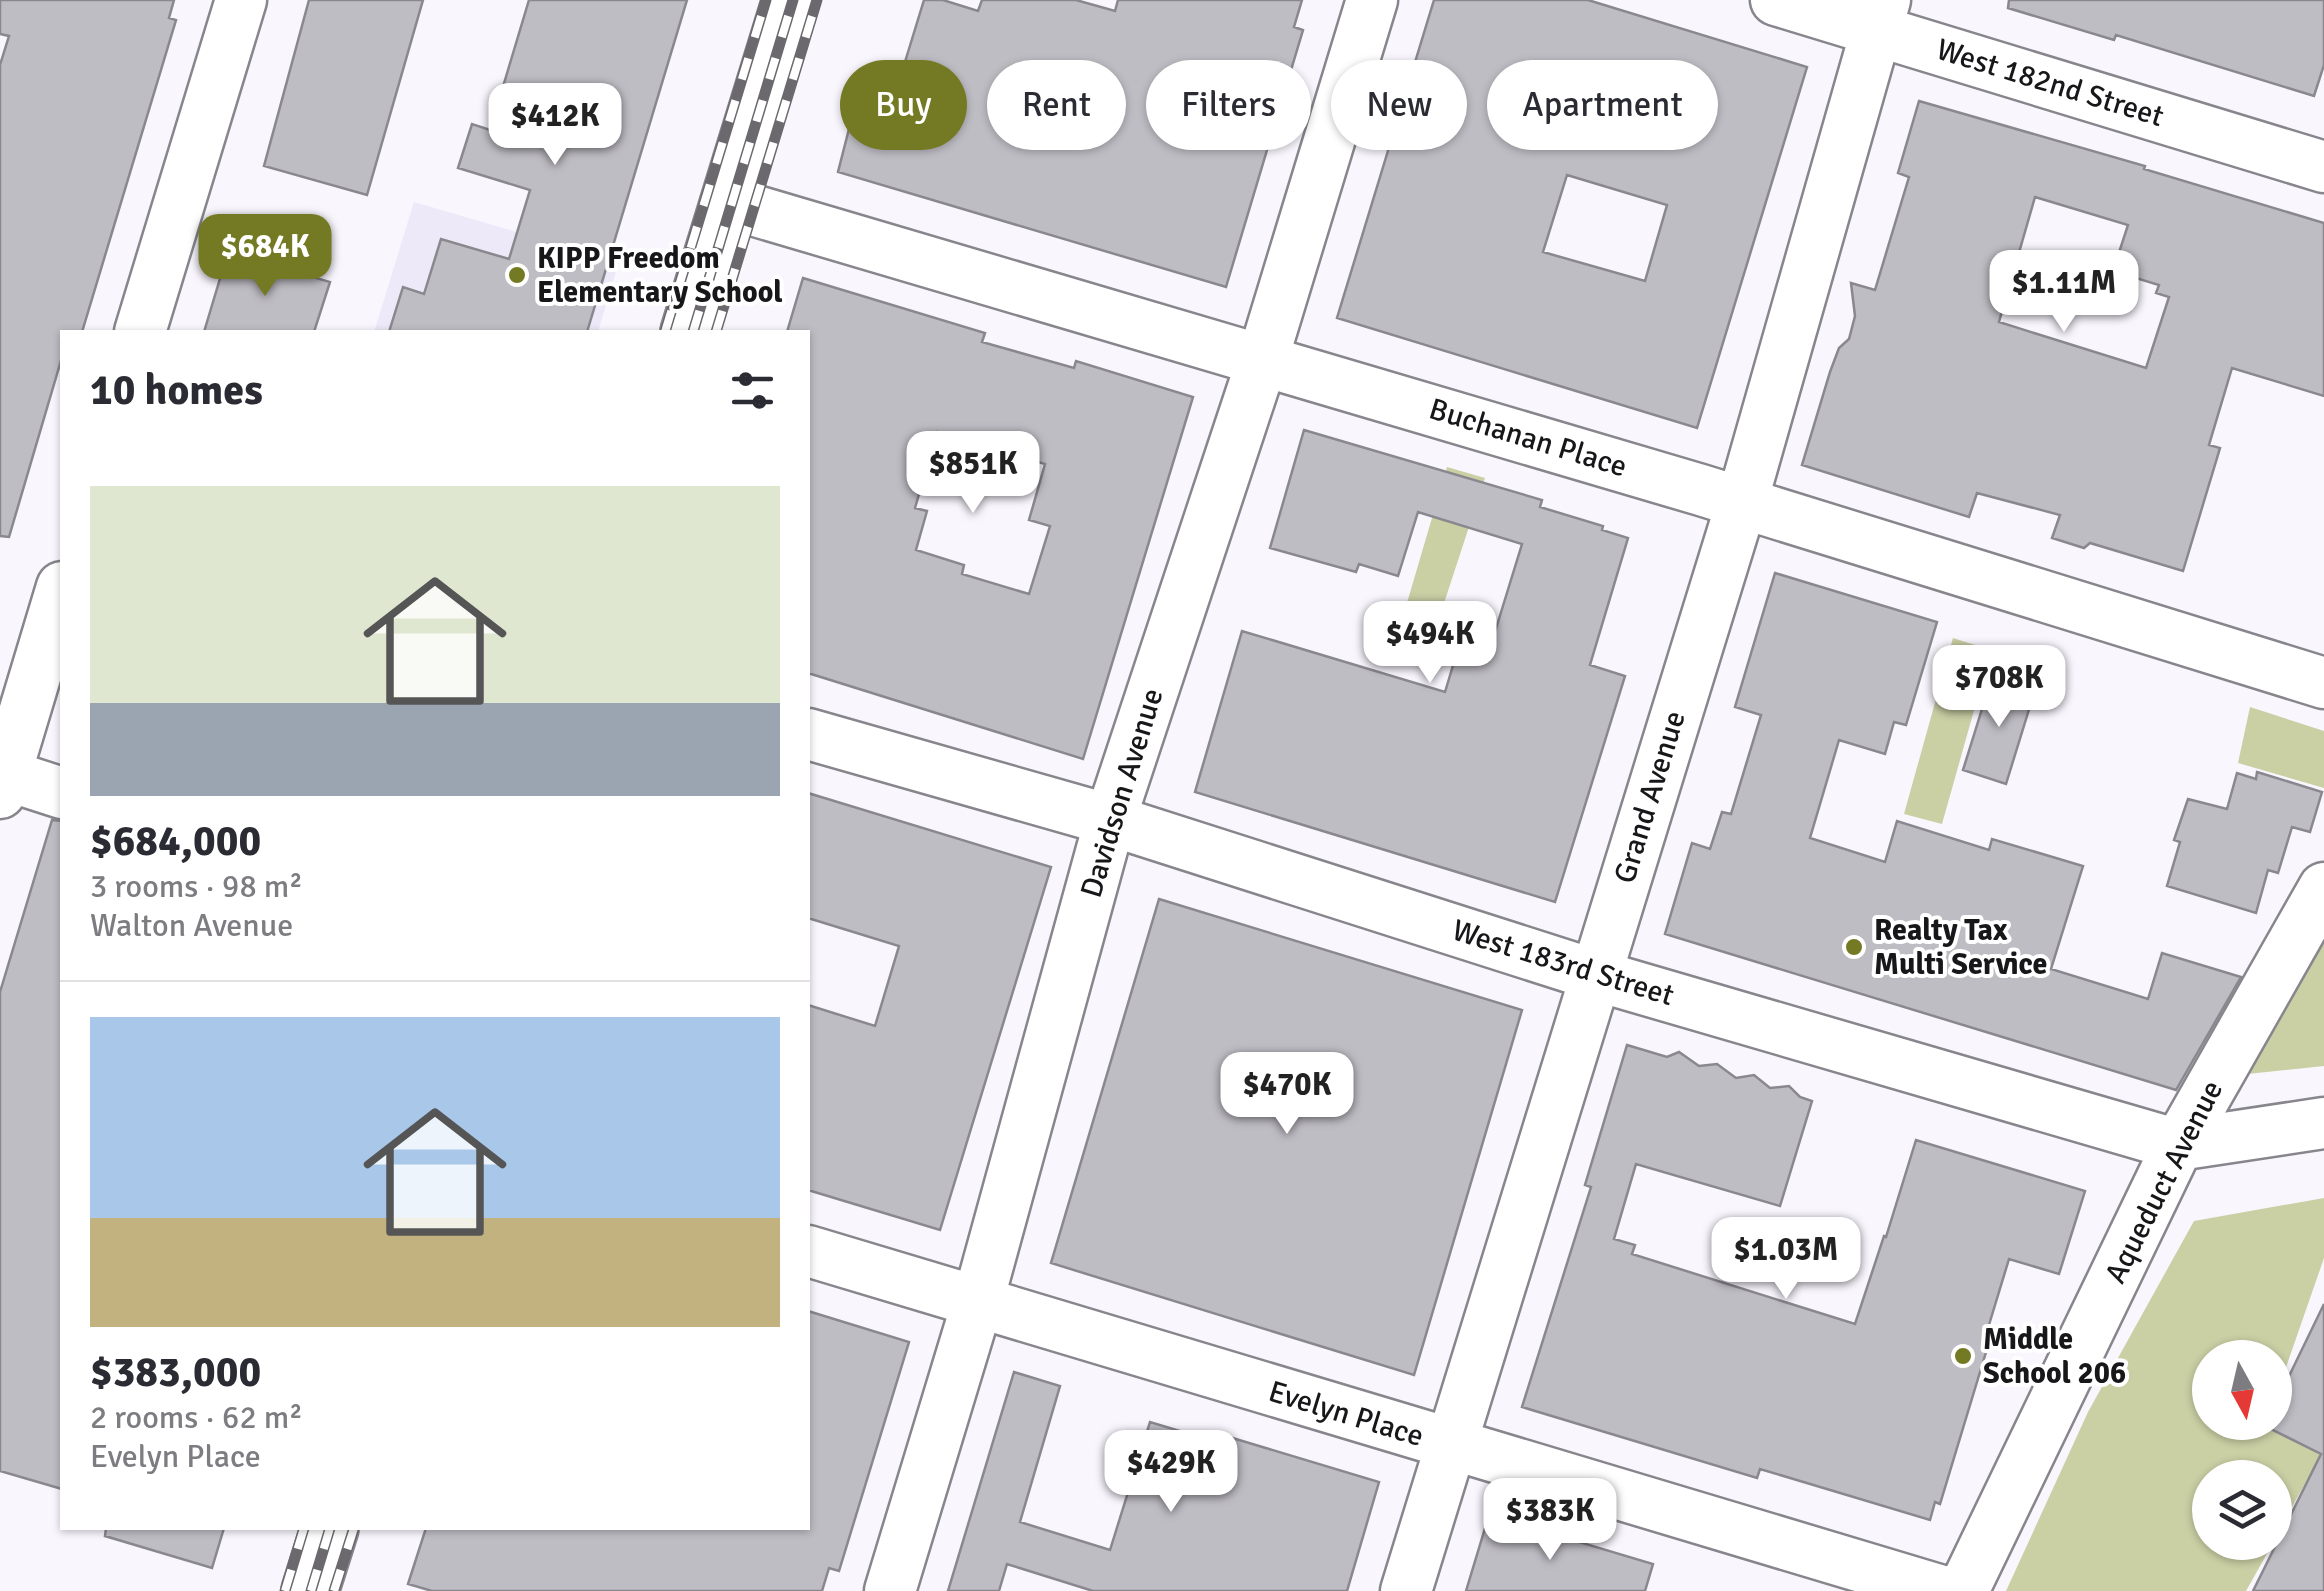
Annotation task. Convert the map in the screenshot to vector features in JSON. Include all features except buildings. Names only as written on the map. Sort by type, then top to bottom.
[{"type":"main road","points":[[690,330],[791,0]]},
{"type":"main road","points":[[310,1591],[329,1530]]},
{"type":"street","points":[[141,330],[241,0]]},
{"type":"street","name":"Davidson Avenue","points":[[890,1591],[978,1302],[1110,820],[1264,358],[1372,0]]},
{"type":"street","name":"West 182nd Street","points":[[1776,0],[1882,14],[2324,167]]},
{"type":"street","name":"Grand Avenue","points":[[1406,1591],[1742,502],[1882,14]]},
{"type":"street","name":"Buchanan Place","points":[[730,203],[1264,358],[2324,683]]},
{"type":"street","points":[[60,593],[2,780],[60,792]]},
{"type":"street","name":"West 183rd Street","points":[[810,735],[1110,820],[1595,975],[2178,1146],[2324,1124]]},
{"type":"street","name":"Aqueduct Avenue","points":[[1963,1591],[2178,1146],[2324,888]]},
{"type":"street","name":"Evelyn Place","points":[[810,1252],[1942,1591]]},
{"type":"shaded area","name":"KIPP Freedom Elementary School","points":[[414,202],[619,262],[599,330],[375,330]]},
{"type":"green space","points":[[1447,467],[1485,478],[1427,655],[1394,647]]},
{"type":"green space","points":[[1953,638],[1991,650],[1942,824],[1904,814]]},
{"type":"green space","points":[[2250,707],[2324,731],[2324,788],[2238,763]]},
{"type":"green space","points":[[2324,938],[2324,1066],[2247,1074]]},
{"type":"green space","points":[[2324,1198],[2324,1258],[2292,1350],[2292,1340],[2192,1340],[2192,1440],[2292,1440],[2292,1437],[2322,1453],[2292,1507],[2292,1460],[2192,1460],[2192,1560],[2263,1560],[2246,1591],[2006,1591],[2088,1412],[2194,1221]]},
{"type":"railway","points":[[666,330],[766,0]]},
{"type":"railway","points":[[694,330],[793,0]]},
{"type":"railway","points":[[717,330],[817,0]]},
{"type":"railway","points":[[285,1591],[303,1530]]},
{"type":"railway","points":[[311,1591],[329,1530]]},
{"type":"railway","points":[[334,1591],[353,1530]]},
{"type":"place","name":"KIPP Freedom Elementary School","points":[[517,275]]},
{"type":"place","name":"Realty Tax Multi Service","points":[[1854,947]]},
{"type":"place","name":"Middle School 206","points":[[1963,1356]]}]
